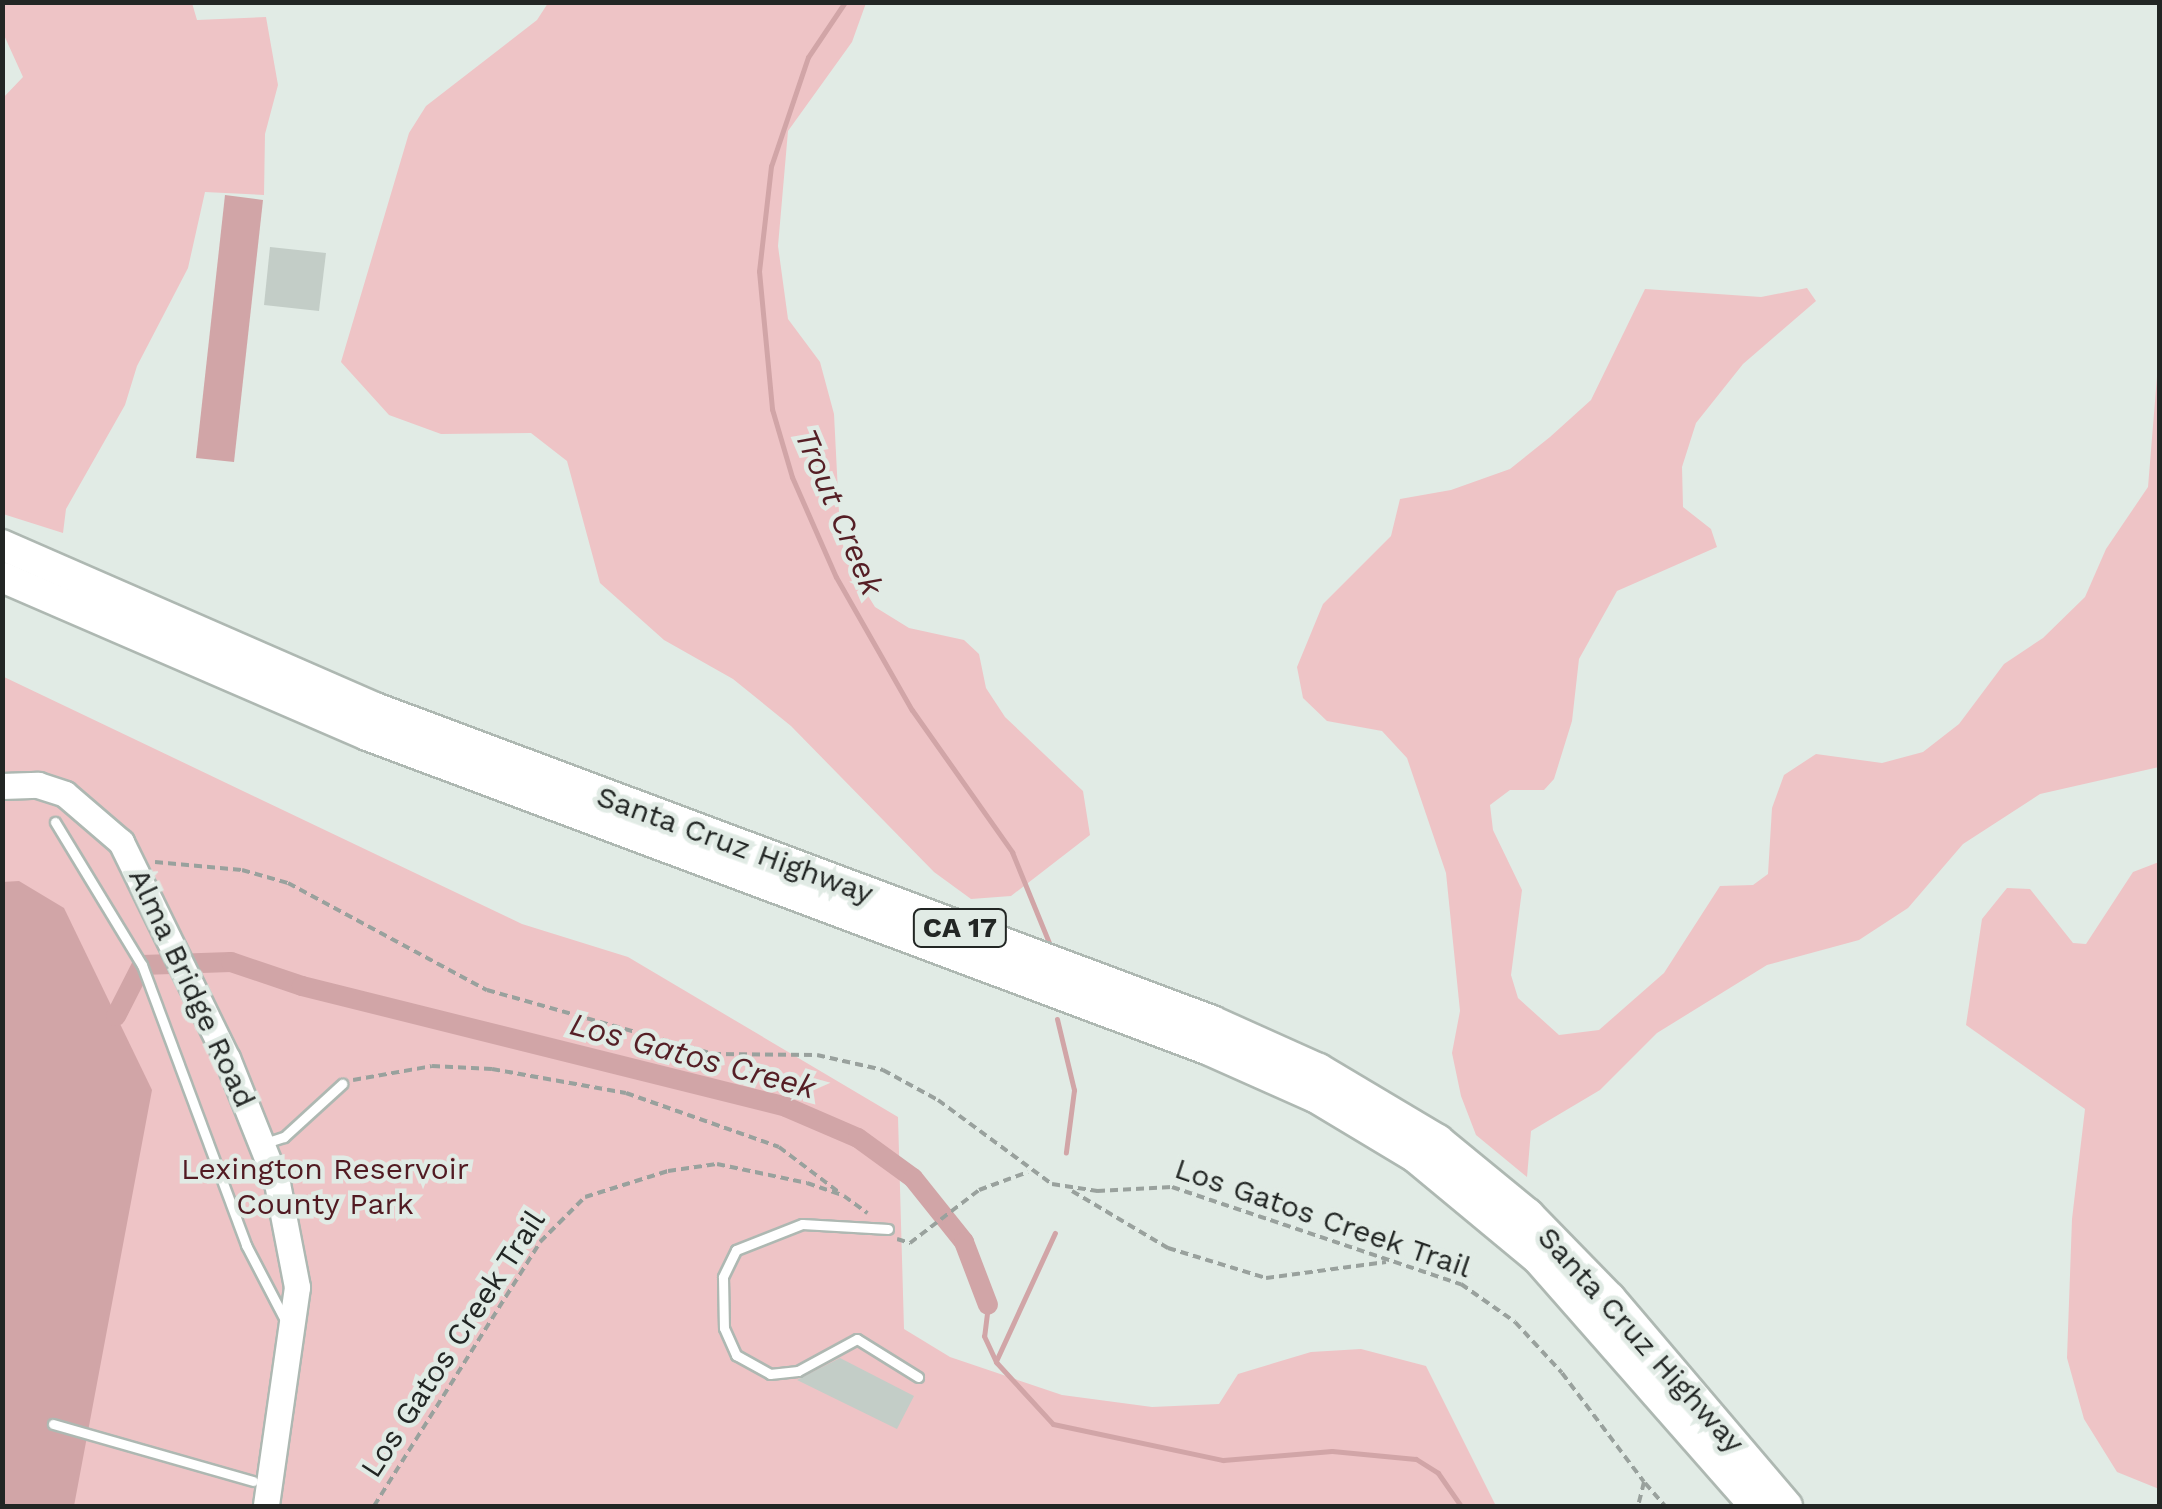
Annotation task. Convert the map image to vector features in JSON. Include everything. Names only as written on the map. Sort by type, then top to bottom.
[{"type":"highway","name":"Santa Cruz Highway","points":[[2,545],[484,752],[1212,1021],[1320,1069],[1438,1140],[1528,1214],[1610,1298],[1787,1506]]},
{"type":"highway","name":"Santa Cruz Highway","points":[[2,577],[384,742],[1169,1034],[1314,1097],[1415,1157],[1518,1241],[1593,1317],[1755,1506]]},
{"type":"street","name":"Alma Bridge Road","points":[[2,786],[38,785],[66,794],[121,842],[227,1058],[262,1144],[294,1256],[293,1342],[266,1506]]},
{"type":"lane","points":[[55,822],[142,965],[246,1245],[274,1289],[293,1342]]},
{"type":"lane","points":[[262,1144],[284,1137],[342,1084]]},
{"type":"lane","points":[[888,1229],[802,1224],[736,1250],[723,1277],[724,1328],[736,1355],[770,1374],[798,1370],[857,1339],[918,1377]]},
{"type":"lane","points":[[53,1424],[252,1482]]},
{"type":"path","points":[[121,842],[168,866],[242,870],[288,883],[487,990],[713,1054],[817,1055],[883,1070],[938,1100],[1028,1172]]},
{"type":"path","points":[[342,1084],[432,1066],[492,1070],[626,1094],[778,1147],[844,1196]]},
{"type":"path","name":"Los Gatos Creek Trail","points":[[374,1506],[540,1242],[585,1197],[668,1171],[717,1164],[765,1170],[844,1196],[900,1242],[910,1242],[979,1190],[1028,1172],[1068,1188],[1172,1187],[1462,1284],[1515,1322],[1665,1506]]},
{"type":"path","points":[[1068,1188],[1168,1248],[1266,1278],[1393,1262]]},
{"type":"path","points":[[1638,1506],[1644,1482]]},
{"type":"green space","points":[[3,2],[192,3],[197,20],[266,17],[278,85],[265,134],[264,195],[205,192],[188,268],[137,366],[125,405],[66,509],[63,533],[3,514],[2,99],[23,77],[3,33]]},
{"type":"green space","points":[[548,3],[866,3],[852,42],[788,131],[778,246],[788,319],[820,362],[834,414],[840,532],[847,562],[875,607],[909,628],[964,640],[979,654],[986,688],[1005,717],[1083,791],[1090,835],[1011,896],[971,899],[934,872],[791,726],[733,679],[664,640],[600,583],[567,461],[531,433],[441,434],[389,415],[341,362],[409,133],[426,106],[537,20]]},
{"type":"green space","points":[[1807,288],[1816,301],[1743,364],[1696,423],[1682,467],[1683,507],[1711,529],[1717,547],[1617,591],[1579,659],[1572,721],[1554,779],[1544,790],[1510,790],[1490,805],[1493,830],[1522,890],[1511,975],[1518,998],[1559,1035],[1599,1030],[1664,973],[1720,886],[1753,885],[1768,874],[1772,808],[1784,775],[1816,754],[1882,763],[1923,752],[1959,724],[2004,664],[2043,638],[2085,597],[2106,549],[2148,487],[2159,352],[2159,767],[2040,794],[1963,844],[1908,908],[1859,940],[1767,965],[1657,1033],[1600,1090],[1531,1131],[1527,1177],[1476,1135],[1461,1096],[1452,1053],[1460,1011],[1446,873],[1407,758],[1382,731],[1327,721],[1303,698],[1297,667],[1323,604],[1391,536],[1400,499],[1451,490],[1510,469],[1550,437],[1591,400],[1645,289],[1761,297]]},
{"type":"green space","name":"Lexington Reservoir County Park","points":[[2,676],[522,924],[628,957],[898,1117],[904,1329],[950,1357],[1062,1395],[1152,1407],[1219,1404],[1238,1374],[1311,1352],[1361,1349],[1426,1366],[1496,1506],[3,1506]]},
{"type":"green space","points":[[2159,862],[2159,1489],[2117,1472],[2084,1419],[2067,1358],[2072,1219],[2085,1109],[1966,1025],[1982,919],[2007,888],[2030,889],[2073,943],[2086,944],[2133,872]]},
{"type":"shaded area","points":[[225,195],[263,200],[234,462],[196,458]]},
{"type":"shaded area","points":[[19,881],[64,908],[152,1090],[74,1506],[3,1506],[2,882]]},
{"type":"building","points":[[270,247],[326,253],[319,311],[264,305]]},
{"type":"building","points":[[840,1358],[914,1396],[897,1429],[797,1380]]},
{"type":"waterway","name":"Trout Creek","points":[[845,2],[808,57],[771,166],[759,271],[772,409],[792,477],[836,577],[912,710],[1012,852],[1050,945]]},
{"type":"waterway","name":"Los Gatos Creek","points":[[116,1016],[142,965],[231,962],[302,986],[786,1107],[858,1138],[913,1178],[964,1242],[988,1305]]},
{"type":"waterway","name":"Trout Creek","points":[[1057,1019],[1074,1090],[1066,1152]]},
{"type":"waterway","name":"Trout Creek","points":[[996,1361],[1055,1233]]},
{"type":"waterway","name":"Los Gatos Creek","points":[[988,1305],[984,1336],[996,1362],[1053,1424],[1223,1460],[1332,1451],[1416,1459],[1438,1473],[1461,1506]]}]
